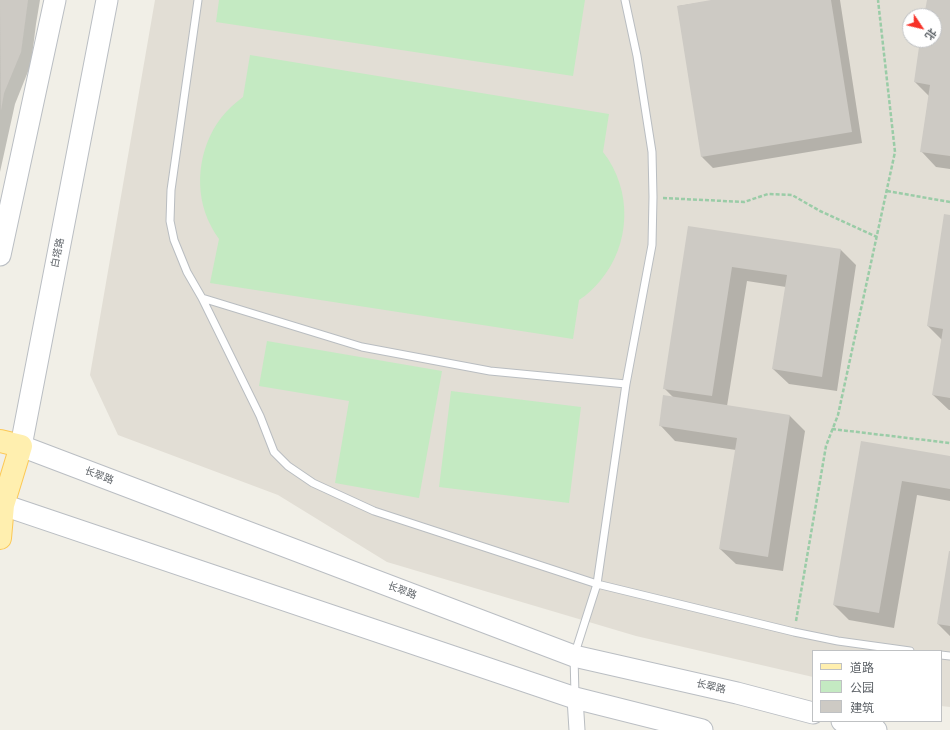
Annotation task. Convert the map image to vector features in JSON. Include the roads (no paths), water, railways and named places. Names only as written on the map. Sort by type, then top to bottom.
[{"type":"main road","points":[[0,255],[56,0]]},
{"type":"main road","name":"白塔路","points":[[0,538],[2,504],[10,444],[107,0]]},
{"type":"main road","name":"长翠路","points":[[10,444],[574,656],[737,693],[812,713]]},
{"type":"main road","points":[[2,504],[575,698],[702,730]]},
{"type":"main road","points":[[846,722],[876,730]]},
{"type":"street","points":[[575,698],[577,730]]},
{"type":"lane","points":[[198,0],[171,190],[170,221],[174,240],[188,272],[260,416],[274,452],[288,466],[313,483],[374,511],[597,584],[794,632],[838,641],[903,650]]},
{"type":"lane","points":[[575,698],[574,656],[597,584],[626,384],[652,245],[652,152],[637,56],[625,0]]},
{"type":"lane","points":[[202,298],[362,347],[490,371],[626,384]]}]
